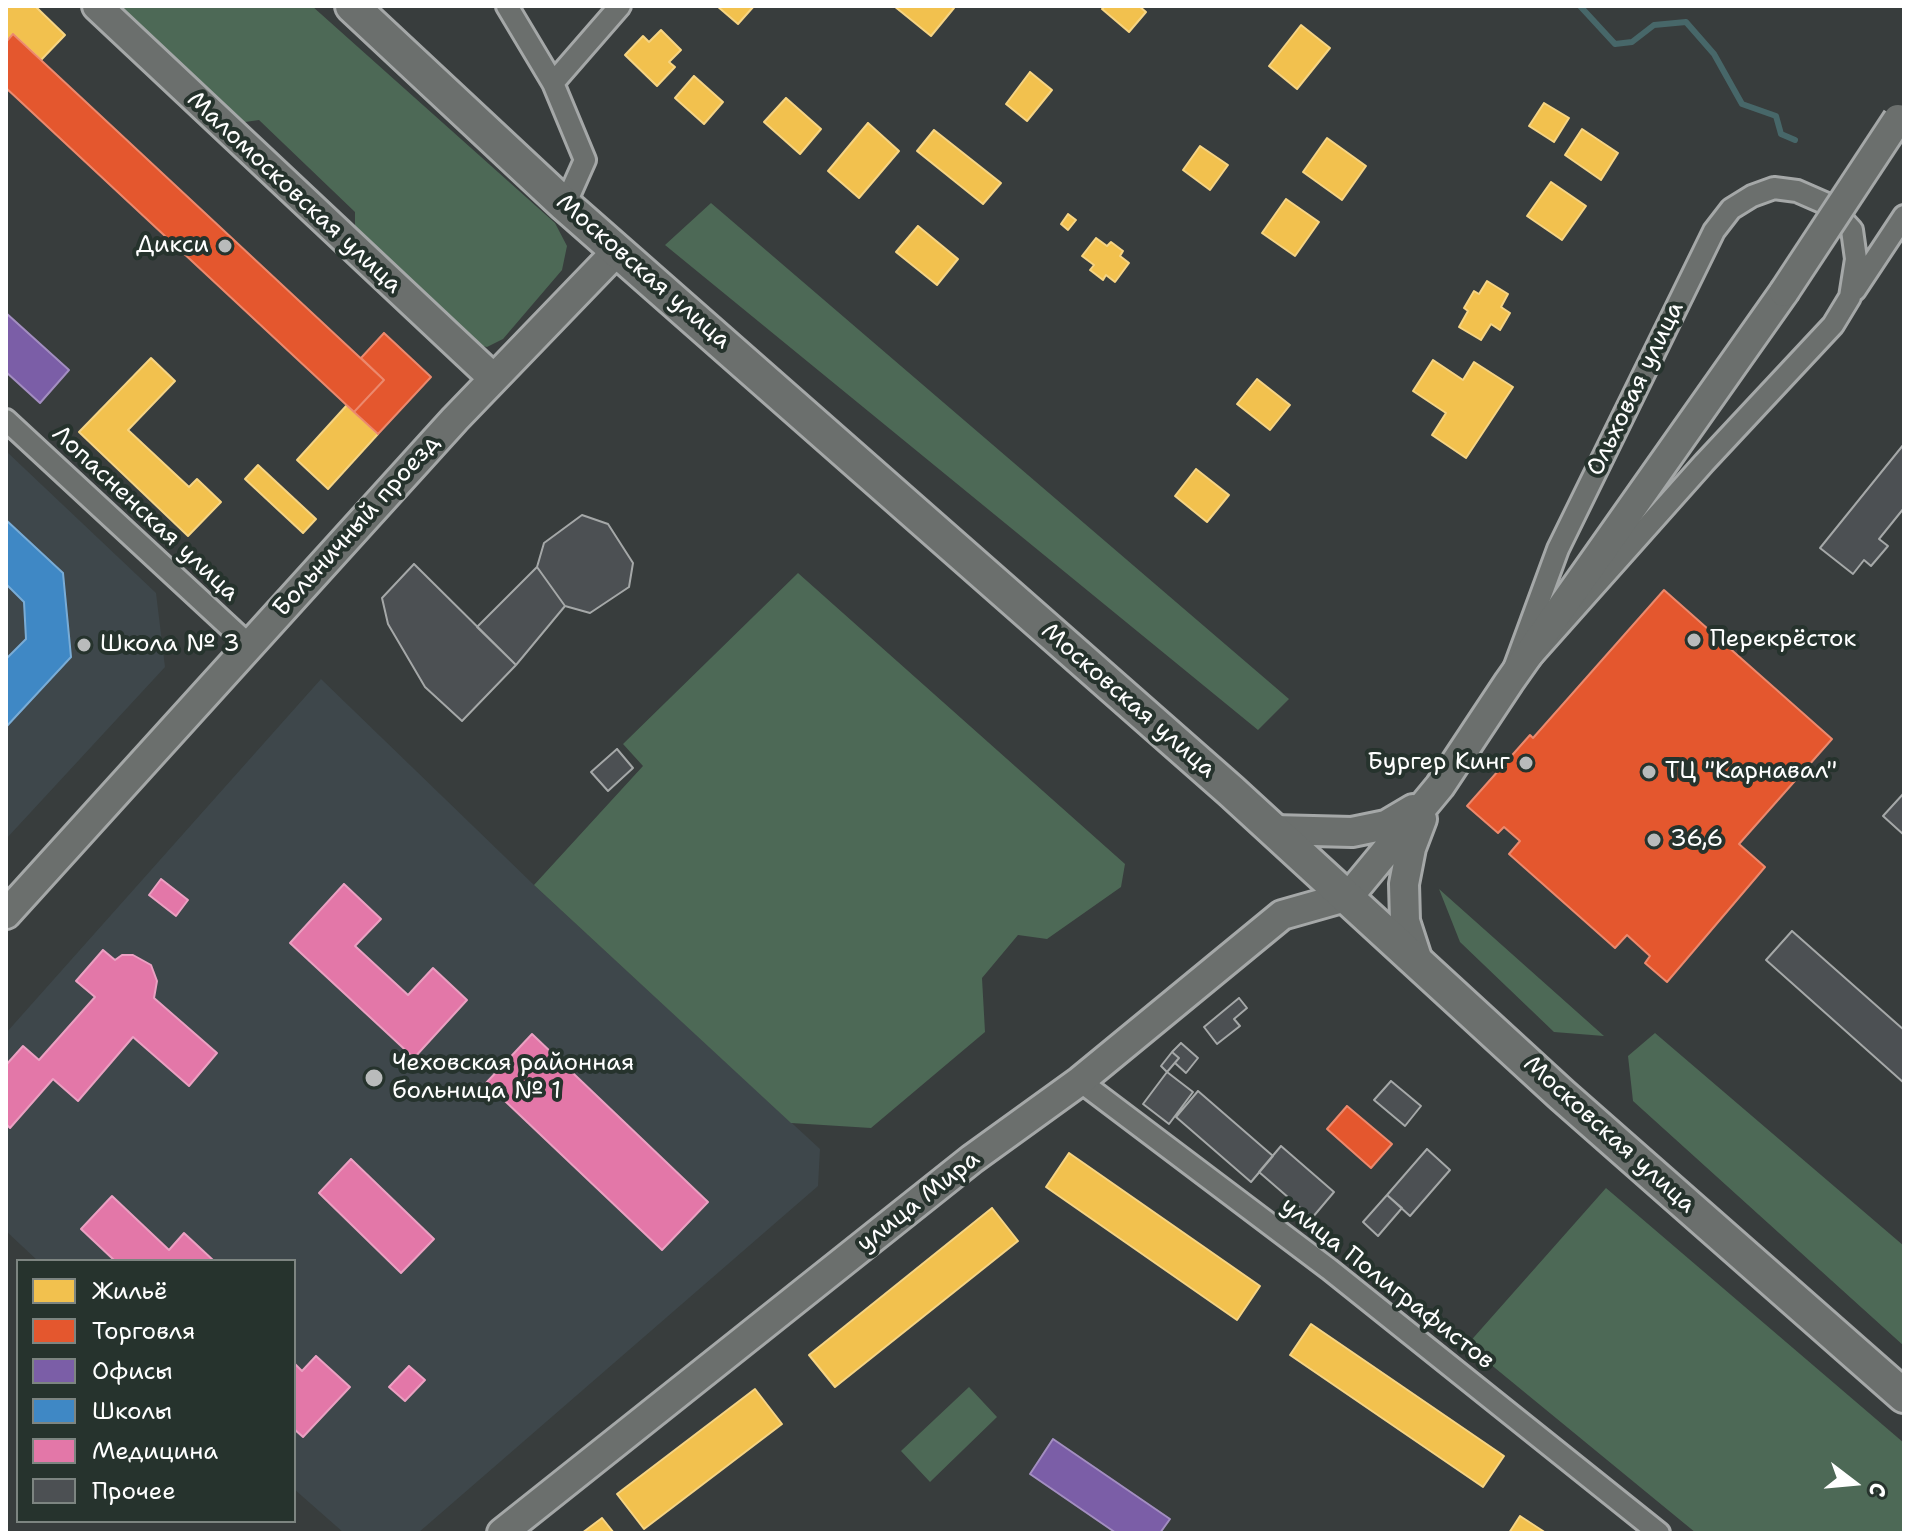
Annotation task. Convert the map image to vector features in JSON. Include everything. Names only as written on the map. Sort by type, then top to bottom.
[{"type":"main road","name":"Московская улица","points":[[352,6],[565,205],[1349,896],[1573,1105],[1904,1396]]},
{"type":"street","name":"Маломосковская улица","points":[[97,6],[493,378]]},
{"type":"street","points":[[507,6],[553,83],[585,160],[565,205]]},
{"type":"street","points":[[553,83],[620,6]]},
{"type":"street","name":"Ольховая улица","points":[[1349,896],[1430,798],[1784,292],[1901,114]]},
{"type":"street","name":"Ольховая улица","points":[[1509,682],[1558,549],[1714,231],[1731,209],[1752,196],[1774,188],[1797,191],[1829,205],[1852,230],[1856,259],[1850,297]]},
{"type":"street","name":"Ольховая улица","points":[[1509,682],[1704,463],[1833,325],[1904,216]]},
{"type":"street","name":"Больничный проезд","points":[[6,914],[493,378],[618,250]]},
{"type":"street","name":"Лопасненская улица","points":[[6,420],[249,645]]},
{"type":"street","points":[[1274,830],[1352,832],[1375,828],[1386,825],[1430,798]]},
{"type":"street","points":[[1418,961],[1405,921],[1404,884],[1411,848],[1430,798]]},
{"type":"street","name":"улица Мира","points":[[502,1533],[972,1159],[1080,1081],[1282,915],[1349,896]]},
{"type":"street","name":"улица Полиграфистов","points":[[1080,1081],[1329,1269],[1659,1533]]},
{"type":"shaded area","name":"Школа № 3","points":[[6,451],[156,593],[165,667],[6,839]]},
{"type":"shaded area","name":"Чеховская районная больница № 1","points":[[321,679],[534,885],[820,1149],[818,1186],[418,1533],[344,1533],[296,1491],[296,1259],[36,1259],[6,1231],[6,1033]]},
{"type":"green space","points":[[116,6],[312,6],[555,223],[567,246],[562,270],[503,339],[487,347],[471,343],[355,233],[355,212],[259,120],[238,123]]},
{"type":"green space","points":[[711,203],[1289,699],[1258,730],[665,245]]},
{"type":"green space","points":[[798,573],[1125,864],[1121,887],[1047,939],[1018,935],[982,978],[985,1032],[871,1128],[791,1123],[534,885],[643,766],[623,744]]},
{"type":"green space","points":[[1439,889],[1604,1036],[1554,1032],[1460,942]]},
{"type":"green space","points":[[1655,1033],[1904,1246],[1904,1346],[1633,1101],[1628,1056]]},
{"type":"green space","points":[[1606,1188],[1904,1443],[1904,1533],[1696,1533],[1467,1345]]},
{"type":"green space","points":[[969,1387],[997,1417],[930,1482],[901,1451]]},
{"type":"building: Жильё","points":[[6,6],[35,6],[65,35],[41,60],[13,34],[6,42]]},
{"type":"building: Жильё","points":[[717,6],[754,6],[738,24]]},
{"type":"building: Жильё","points":[[894,6],[951,6],[954,8],[931,36]]},
{"type":"building: Жильё","points":[[1105,6],[1139,6],[1146,12],[1129,32],[1102,9]]},
{"type":"building: Жильё","points":[[1301,25],[1330,48],[1297,89],[1269,66]]},
{"type":"building: Жильё","points":[[661,30],[681,50],[669,62],[675,67],[657,86],[625,55],[643,36],[649,42]]},
{"type":"building: Жильё","points":[[1030,72],[1052,90],[1027,121],[1006,104]]},
{"type":"building: Жильё","points":[[694,76],[723,102],[704,124],[675,98]]},
{"type":"building: Жильё","points":[[786,98],[821,129],[800,154],[764,122]]},
{"type":"building: Жильё","points":[[1544,103],[1569,118],[1554,142],[1529,126]]},
{"type":"building: Жильё","points":[[868,123],[899,151],[859,198],[828,171]]},
{"type":"building: Жильё","points":[[1582,129],[1618,153],[1601,180],[1565,155]]},
{"type":"building: Жильё","points":[[934,130],[1001,183],[983,204],[917,151]]},
{"type":"building: Жильё","points":[[1327,138],[1366,166],[1342,200],[1303,172]]},
{"type":"building: Жильё","points":[[1200,146],[1228,165],[1210,190],[1183,170]]},
{"type":"building: Жильё","points":[[1551,182],[1586,206],[1562,240],[1527,216]]},
{"type":"building: Жильё","points":[[1286,199],[1319,222],[1295,256],[1262,233]]},
{"type":"building: Жильё","points":[[1068,214],[1076,220],[1068,230],[1061,224]]},
{"type":"building: Жильё","points":[[918,226],[958,259],[937,285],[896,252]]},
{"type":"building: Жильё","points":[[1096,238],[1107,246],[1111,242],[1123,251],[1120,256],[1129,263],[1115,282],[1106,275],[1103,280],[1090,270],[1094,265],[1082,256]]},
{"type":"building: Жильё","points":[[1487,281],[1508,294],[1501,307],[1510,313],[1500,330],[1491,324],[1481,340],[1459,327],[1468,311],[1464,308],[1474,291],[1479,294]]},
{"type":"building: Жильё","points":[[151,358],[175,381],[128,430],[189,487],[197,479],[221,502],[188,536],[79,432]]},
{"type":"building: Жильё","points":[[1433,360],[1463,380],[1474,362],[1513,387],[1466,458],[1432,435],[1446,413],[1413,391]]},
{"type":"building: Жильё","points":[[1257,379],[1290,405],[1270,430],[1237,404]]},
{"type":"building: Жильё","points":[[347,405],[378,434],[328,489],[297,460]]},
{"type":"building: Жильё","points":[[258,465],[316,519],[303,533],[245,479]]},
{"type":"building: Жильё","points":[[1196,469],[1229,495],[1207,522],[1175,496]]},
{"type":"building: Жильё","points":[[1069,1153],[1260,1286],[1237,1320],[1046,1187]]},
{"type":"building: Жильё","points":[[992,1208],[1018,1241],[835,1387],[809,1355]]},
{"type":"building: Жильё","points":[[1311,1324],[1504,1456],[1483,1487],[1290,1355]]},
{"type":"building: Жильё","points":[[755,1389],[782,1424],[644,1529],[617,1494]]},
{"type":"building: Жильё","points":[[1520,1516],[1546,1533],[1509,1533]]},
{"type":"building: Жильё","points":[[602,1518],[614,1533],[582,1533]]},
{"type":"building: Торговля","points":[[13,34],[384,380],[354,412],[6,88],[6,42]]},
{"type":"building: Торговля","points":[[384,333],[431,377],[378,434],[354,412],[384,380],[361,358]]},
{"type":"building: Торговля","name":"ТЦ \"Карнавал\"","points":[[1664,590],[1832,739],[1739,844],[1765,867],[1667,982],[1645,963],[1650,956],[1627,935],[1615,948],[1509,854],[1520,841],[1504,827],[1498,833],[1467,806],[1530,735],[1533,738]]},
{"type":"building: Торговля","points":[[1347,1106],[1392,1144],[1371,1168],[1327,1129]]},
{"type":"building: Офисы","points":[[6,313],[69,370],[40,403],[6,372]]},
{"type":"building: Офисы","points":[[1053,1439],[1170,1519],[1160,1533],[1116,1533],[1030,1474]]},
{"type":"building: Школы","points":[[6,520],[63,573],[71,657],[6,727],[6,659],[26,639],[24,602],[6,584]]},
{"type":"building: Медицина","points":[[161,879],[188,900],[176,916],[149,895]]},
{"type":"building: Медицина","points":[[344,884],[381,919],[355,946],[408,995],[433,968],[467,1000],[414,1058],[290,943]]},
{"type":"building: Медицина","points":[[103,950],[115,960],[122,955],[133,955],[151,965],[157,981],[154,998],[217,1053],[189,1086],[133,1037],[78,1101],[53,1079],[10,1128],[6,1124],[6,1065],[23,1046],[39,1060],[95,997],[76,981]]},
{"type":"building: Медицина","points":[[532,1034],[708,1202],[662,1250],[486,1083]]},
{"type":"building: Медицина","points":[[351,1159],[434,1239],[401,1273],[319,1193]]},
{"type":"building: Медицина","points":[[112,1196],[169,1250],[184,1233],[212,1259],[113,1259],[81,1229]]},
{"type":"building: Медицина","points":[[316,1356],[350,1387],[303,1437],[296,1431],[296,1365],[302,1371]]},
{"type":"building: Медицина","points":[[409,1366],[425,1380],[405,1401],[389,1387]]},
{"type":"building: Прочее","points":[[1904,444],[1904,508],[1879,539],[1888,546],[1871,566],[1864,560],[1853,574],[1820,548]]},
{"type":"building: Прочее","points":[[582,515],[608,524],[633,563],[629,587],[590,613],[565,606],[537,567],[544,543]]},
{"type":"building: Прочее","points":[[414,564],[516,665],[462,721],[425,687],[388,624],[382,598]]},
{"type":"building: Прочее","points":[[537,567],[565,606],[516,665],[477,627]]},
{"type":"building: Прочее","points":[[617,749],[633,768],[608,791],[591,772]]},
{"type":"building: Прочее","points":[[1904,793],[1904,835],[1883,816]]},
{"type":"building: Прочее","points":[[1792,931],[1904,1030],[1904,1083],[1766,960]]},
{"type":"building: Прочее","points":[[1239,998],[1247,1008],[1234,1019],[1240,1026],[1217,1044],[1204,1027]]},
{"type":"building: Прочее","points":[[1181,1043],[1198,1058],[1186,1073],[1175,1063],[1179,1058],[1172,1052]]},
{"type":"building: Прочее","points":[[1172,1052],[1179,1058],[1167,1072],[1161,1066]]},
{"type":"building: Прочее","points":[[1167,1072],[1193,1092],[1169,1124],[1143,1104]]},
{"type":"building: Прочее","points":[[1391,1081],[1421,1106],[1405,1126],[1374,1100]]},
{"type":"building: Прочее","points":[[1198,1091],[1273,1156],[1251,1182],[1176,1117]]},
{"type":"building: Прочее","points":[[1281,1146],[1334,1192],[1312,1218],[1259,1172]]},
{"type":"building: Прочее","points":[[1427,1149],[1450,1170],[1410,1216],[1387,1195]]},
{"type":"building: Прочее","points":[[1387,1195],[1402,1208],[1378,1236],[1363,1222]]},
{"type":"waterway","points":[[1580,6],[1615,44],[1632,42],[1654,25],[1686,22],[1714,54],[1742,104],[1776,116],[1781,134],[1795,140]]},
{"type":"place","name":"Дикси","points":[[225,246]]},
{"type":"place","name":"Перекрёсток","points":[[1694,640]]},
{"type":"place","name":"Школа № 3","points":[[84,645]]},
{"type":"place","name":"Бургер Кинг","points":[[1526,763]]},
{"type":"place","name":"ТЦ \"Карнавал\"","points":[[1649,772]]},
{"type":"place","name":"36,6","points":[[1654,840]]},
{"type":"place","name":"Чеховская районная больница № 1","points":[[374,1078]]}]
